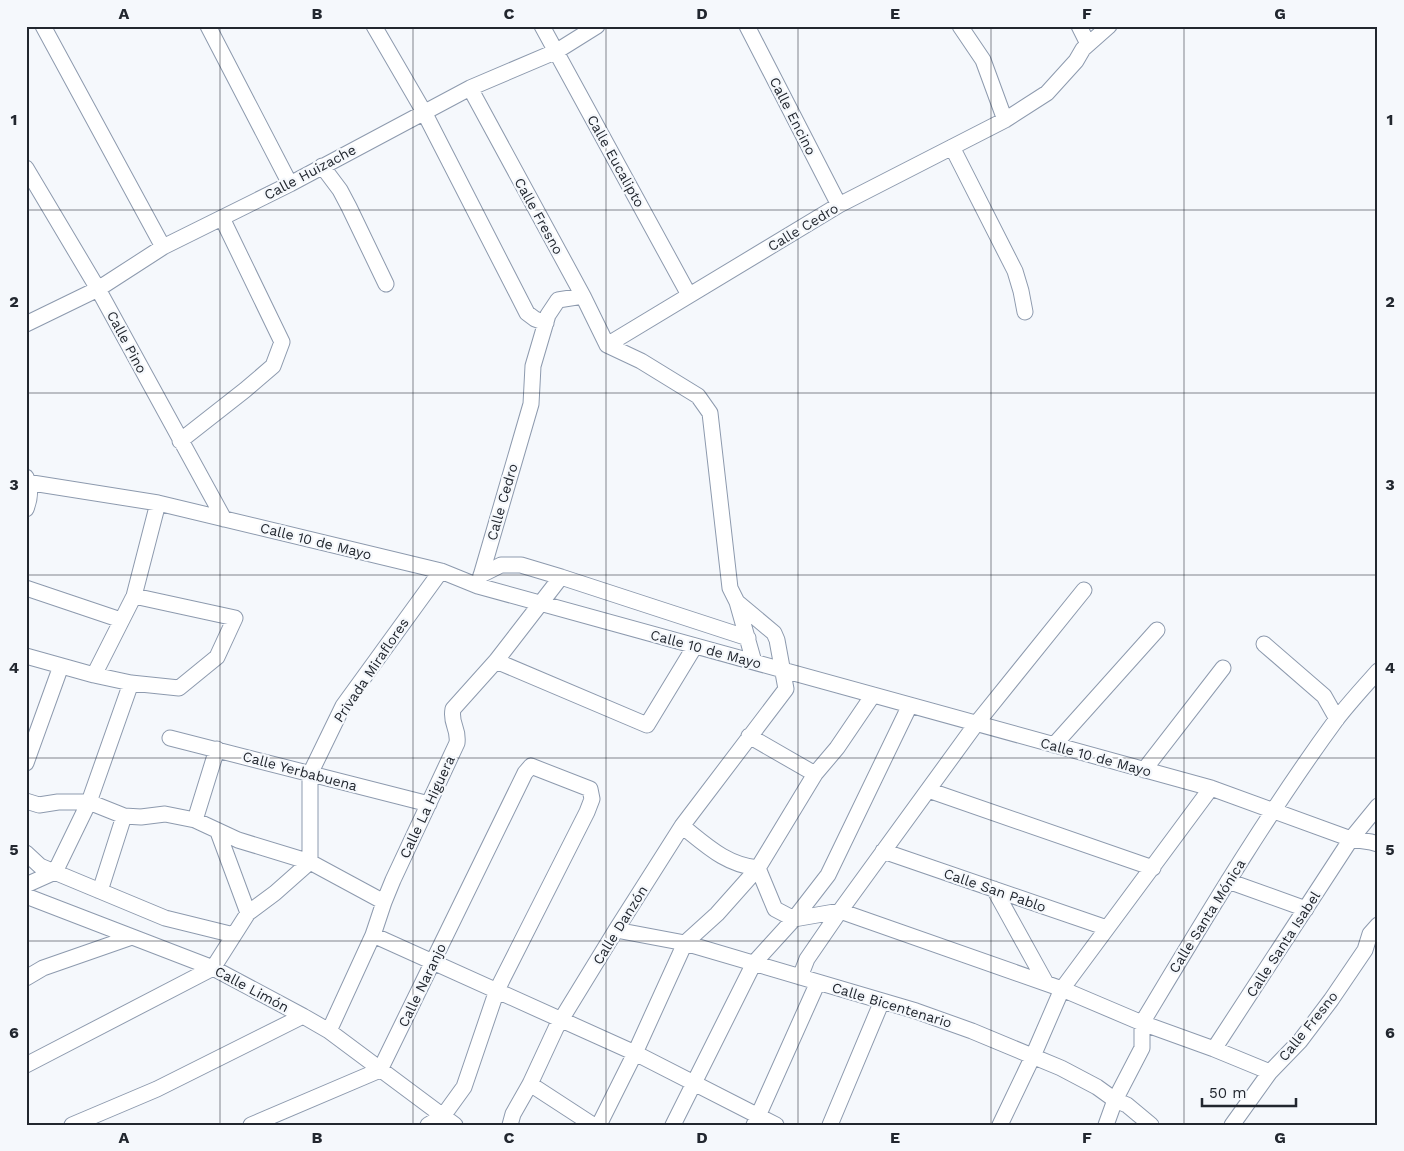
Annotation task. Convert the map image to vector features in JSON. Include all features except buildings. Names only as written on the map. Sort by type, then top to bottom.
[{"type":"street","points":[[43,26],[163,247]]},
{"type":"street","points":[[208,26],[290,184]]},
{"type":"street","points":[[374,26],[424,112],[527,313],[535,319],[546,323]]},
{"type":"street","name":"Calle Eucalipto","points":[[542,26],[689,296]]},
{"type":"street","name":"Calle Huizache","points":[[26,324],[98,289],[163,247],[290,184],[470,88],[556,51],[597,26]]},
{"type":"street","name":"Calle Encino","points":[[747,26],[839,205]]},
{"type":"street","points":[[960,26],[983,60],[1005,120]]},
{"type":"street","points":[[1065,26],[1083,34]]},
{"type":"street","name":"Calle Cedro","points":[[607,345],[839,205],[1005,120],[1047,93],[1076,61],[1083,49],[1083,34],[1109,26]]},
{"type":"street","name":"Calle Fresno","points":[[470,88],[583,296],[607,345]]},
{"type":"street","points":[[952,147],[1015,271],[1025,312]]},
{"type":"street","points":[[322,166],[340,190],[386,284]]},
{"type":"street","name":"Calle Pino","points":[[26,168],[98,289],[224,519]]},
{"type":"street","points":[[180,441],[274,366],[282,342],[222,218]]},
{"type":"street","name":"Calle Cedro","points":[[480,580],[531,404],[533,366],[548,315],[558,300],[583,296]]},
{"type":"street","points":[[607,345],[642,362],[698,396],[710,413],[730,588],[737,602],[754,662]]},
{"type":"street","points":[[26,509],[29,501],[27,481]]},
{"type":"street","name":"Calle 10 de Mayo","points":[[27,481],[158,503],[480,580],[540,603],[1211,788],[1351,840],[1378,844]]},
{"type":"street","points":[[94,675],[134,596],[158,503]]},
{"type":"street","points":[[480,580],[501,565],[521,565],[748,638]]},
{"type":"street","name":"Privada Miraflores","points":[[310,774],[343,706],[441,571]]},
{"type":"street","name":"Calle La Higuera","points":[[329,1031],[373,935],[384,902],[457,744],[458,734],[451,718],[453,710],[496,661],[561,577]]},
{"type":"street","points":[[26,588],[121,620]]},
{"type":"street","points":[[800,977],[808,959],[840,911],[976,724],[1084,590]]},
{"type":"street","points":[[26,656],[131,683],[179,688],[217,657],[235,618],[134,596]]},
{"type":"street","name":"Calle Danzón","points":[[510,1125],[513,1114],[561,1021],[616,930],[682,826],[786,690],[774,633],[737,602]]},
{"type":"street","points":[[657,610],[666,638]]},
{"type":"street","points":[[1054,745],[1156,630]]},
{"type":"street","points":[[1264,644],[1324,696],[1337,719]]},
{"type":"street","points":[[496,661],[647,725],[695,646]]},
{"type":"street","points":[[26,763],[61,666]]},
{"type":"street","points":[[1144,770],[1223,668]]},
{"type":"street","name":"Calle Santa Mónica","points":[[1142,1023],[1273,811],[1337,719],[1378,671]]},
{"type":"street","points":[[26,885],[55,872],[89,802],[131,683]]},
{"type":"street","points":[[599,1125],[635,1053],[685,943],[717,914],[758,868],[815,774],[837,748],[873,695]]},
{"type":"street","points":[[673,1125],[754,963],[794,919],[828,875],[910,705]]},
{"type":"street","points":[[749,736],[815,774]]},
{"type":"street","name":"Calle Yerbabuena","points":[[170,738],[429,804]]},
{"type":"street","points":[[195,820],[217,749]]},
{"type":"street","name":"Calle Naranjo","points":[[380,1070],[525,773],[531,766],[590,789],[592,799],[497,990]]},
{"type":"street","points":[[26,1065],[213,968],[248,913],[275,893],[310,862],[310,774]]},
{"type":"street","points":[[1000,1125],[1062,989],[1211,788]]},
{"type":"street","points":[[928,790],[1153,868]]},
{"type":"street","points":[[26,801],[39,805],[58,802],[89,802],[124,816],[142,817],[165,814],[195,820],[238,840],[310,862],[384,902]]},
{"type":"street","name":"Calle Santa Isabel","points":[[1214,1049],[1351,840],[1378,806]]},
{"type":"street","points":[[100,891],[124,816]]},
{"type":"street","points":[[682,826],[719,856],[743,867],[758,868]]},
{"type":"street","points":[[218,832],[248,913]]},
{"type":"street","points":[[26,852],[40,866],[166,918],[234,935]]},
{"type":"street","name":"Calle San Pablo","points":[[883,852],[1108,928]]},
{"type":"street","points":[[758,868],[775,909],[794,919],[840,911],[1046,983],[1142,1023],[1270,1072]]},
{"type":"street","points":[[1228,881],[1306,909]]},
{"type":"street","points":[[994,889],[1046,983]]},
{"type":"street","name":"Calle Limón","points":[[26,896],[213,968],[303,1016],[329,1031],[455,1125]]},
{"type":"street","name":"Calle Fresno","points":[[1232,1125],[1270,1072],[1300,1041],[1331,1000],[1372,953],[1370,934],[1378,925]]},
{"type":"street","name":"Calle Bicentenario","points":[[616,930],[685,943],[916,1011],[972,1031],[1062,1068],[1127,1105],[1151,1125]]},
{"type":"street","points":[[373,935],[635,1053],[694,1084],[756,1121],[776,1125]]},
{"type":"street","points":[[26,978],[43,968],[132,936]]},
{"type":"street","points":[[756,1121],[818,982]]},
{"type":"street","points":[[428,1125],[443,1116],[464,1087],[497,990]]},
{"type":"street","points":[[830,1125],[882,1001]]},
{"type":"street","points":[[74,1124],[157,1089],[303,1016]]},
{"type":"street","points":[[1106,1125],[1116,1100],[1142,1048],[1142,1023]]},
{"type":"street","points":[[251,1125],[380,1070]]},
{"type":"street","points":[[530,1084],[593,1125]]}]
